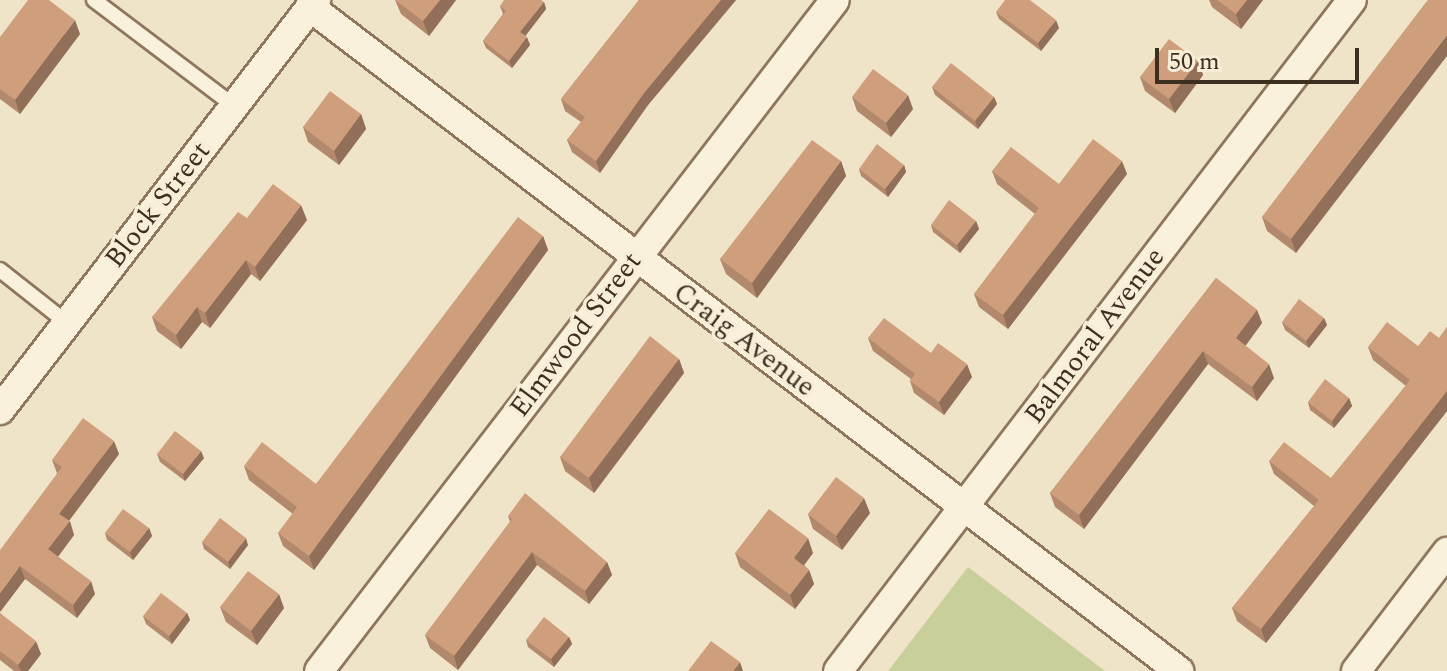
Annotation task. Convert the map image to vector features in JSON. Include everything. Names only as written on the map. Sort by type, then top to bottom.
[{"type":"street","name":"Elmwood Street","points":[[319,671],[835,0]]},
{"type":"street","name":"Balmoral Avenue","points":[[838,671],[1352,0]]},
{"type":"street","name":"Block Street","points":[[0,410],[313,4]]},
{"type":"street","name":"Craig Avenue","points":[[313,4],[636,257],[1179,671]]},
{"type":"street","points":[[1356,671],[1447,552]]},
{"type":"lane","points":[[94,0],[234,106]]},
{"type":"lane","points":[[0,270],[67,323]]},
{"type":"green space","points":[[968,567],[1105,671],[888,671]]},
{"type":"building","points":[[28,0],[49,0],[75,20],[15,100],[0,89],[0,37]]},
{"type":"building","points":[[395,0],[440,0],[423,21]]},
{"type":"building","points":[[504,0],[544,2],[520,32],[527,37],[509,61],[483,41],[506,11],[500,6]]},
{"type":"building","points":[[639,0],[721,0],[644,93],[596,161],[567,140],[585,117],[561,99]]},
{"type":"building","points":[[1005,0],[1030,0],[1056,20],[1038,43],[996,12]]},
{"type":"building","points":[[1217,0],[1247,0],[1236,14]]},
{"type":"building","points":[[1428,0],[1447,0],[1447,35],[1291,239],[1262,217]]},
{"type":"building","points":[[1169,39],[1198,61],[1169,99],[1140,77]]},
{"type":"building","points":[[951,63],[994,97],[975,121],[932,87]]},
{"type":"building","points":[[873,69],[908,95],[886,123],[852,97]]},
{"type":"building","points":[[330,91],[361,114],[334,151],[303,127]]},
{"type":"building","points":[[1093,139],[1122,161],[1003,315],[974,294],[1039,208],[992,171],[1011,147],[1059,184]]},
{"type":"building","points":[[812,140],[841,161],[752,283],[720,259]]},
{"type":"building","points":[[877,144],[904,165],[885,189],[859,169]]},
{"type":"building","points":[[273,184],[301,205],[255,267],[246,260],[205,313],[197,307],[176,335],[152,317],[238,212],[247,218]]},
{"type":"building","points":[[949,200],[976,221],[957,245],[931,225]]},
{"type":"building","points":[[518,217],[543,236],[309,556],[278,533],[297,507],[244,466],[262,442],[316,484]]},
{"type":"building","points":[[1216,278],[1257,310],[1236,338],[1269,364],[1252,387],[1203,351],[1079,515],[1050,493]]},
{"type":"building","points":[[1299,299],[1324,318],[1306,341],[1282,322]]},
{"type":"building","points":[[884,318],[931,353],[938,343],[967,364],[939,402],[910,381],[915,374],[868,338]]},
{"type":"building","points":[[1387,322],[1418,346],[1430,331],[1439,338],[1447,327],[1447,391],[1261,629],[1232,608],[1319,500],[1269,461],[1284,442],[1331,478],[1410,380],[1368,347]]},
{"type":"building","points":[[650,336],[679,359],[589,478],[560,457]]},
{"type":"building","points":[[1325,379],[1349,398],[1332,421],[1308,402]]},
{"type":"building","points":[[83,418],[114,441],[59,514],[70,521],[48,549],[91,581],[73,605],[20,566],[0,593],[0,550],[62,467],[52,460]]},
{"type":"building","points":[[175,431],[201,451],[183,474],[157,454]]},
{"type":"building","points":[[836,477],[864,498],[836,536],[808,514]]},
{"type":"building","points":[[525,493],[607,562],[585,591],[532,552],[454,656],[425,635],[512,519],[508,516]]},
{"type":"building","points":[[123,509],[149,528],[130,552],[105,533]]},
{"type":"building","points":[[769,509],[808,538],[794,558],[809,570],[790,595],[735,553]]},
{"type":"building","points":[[220,518],[246,538],[228,562],[202,542]]},
{"type":"building","points":[[248,571],[279,594],[251,631],[220,607]]},
{"type":"building","points":[[161,593],[187,613],[169,636],[143,616]]},
{"type":"building","points":[[0,613],[36,641],[18,665],[0,651]]},
{"type":"building","points":[[544,617],[569,637],[551,659],[526,640]]},
{"type":"building","points":[[711,641],[740,662],[733,671],[688,671]]}]
